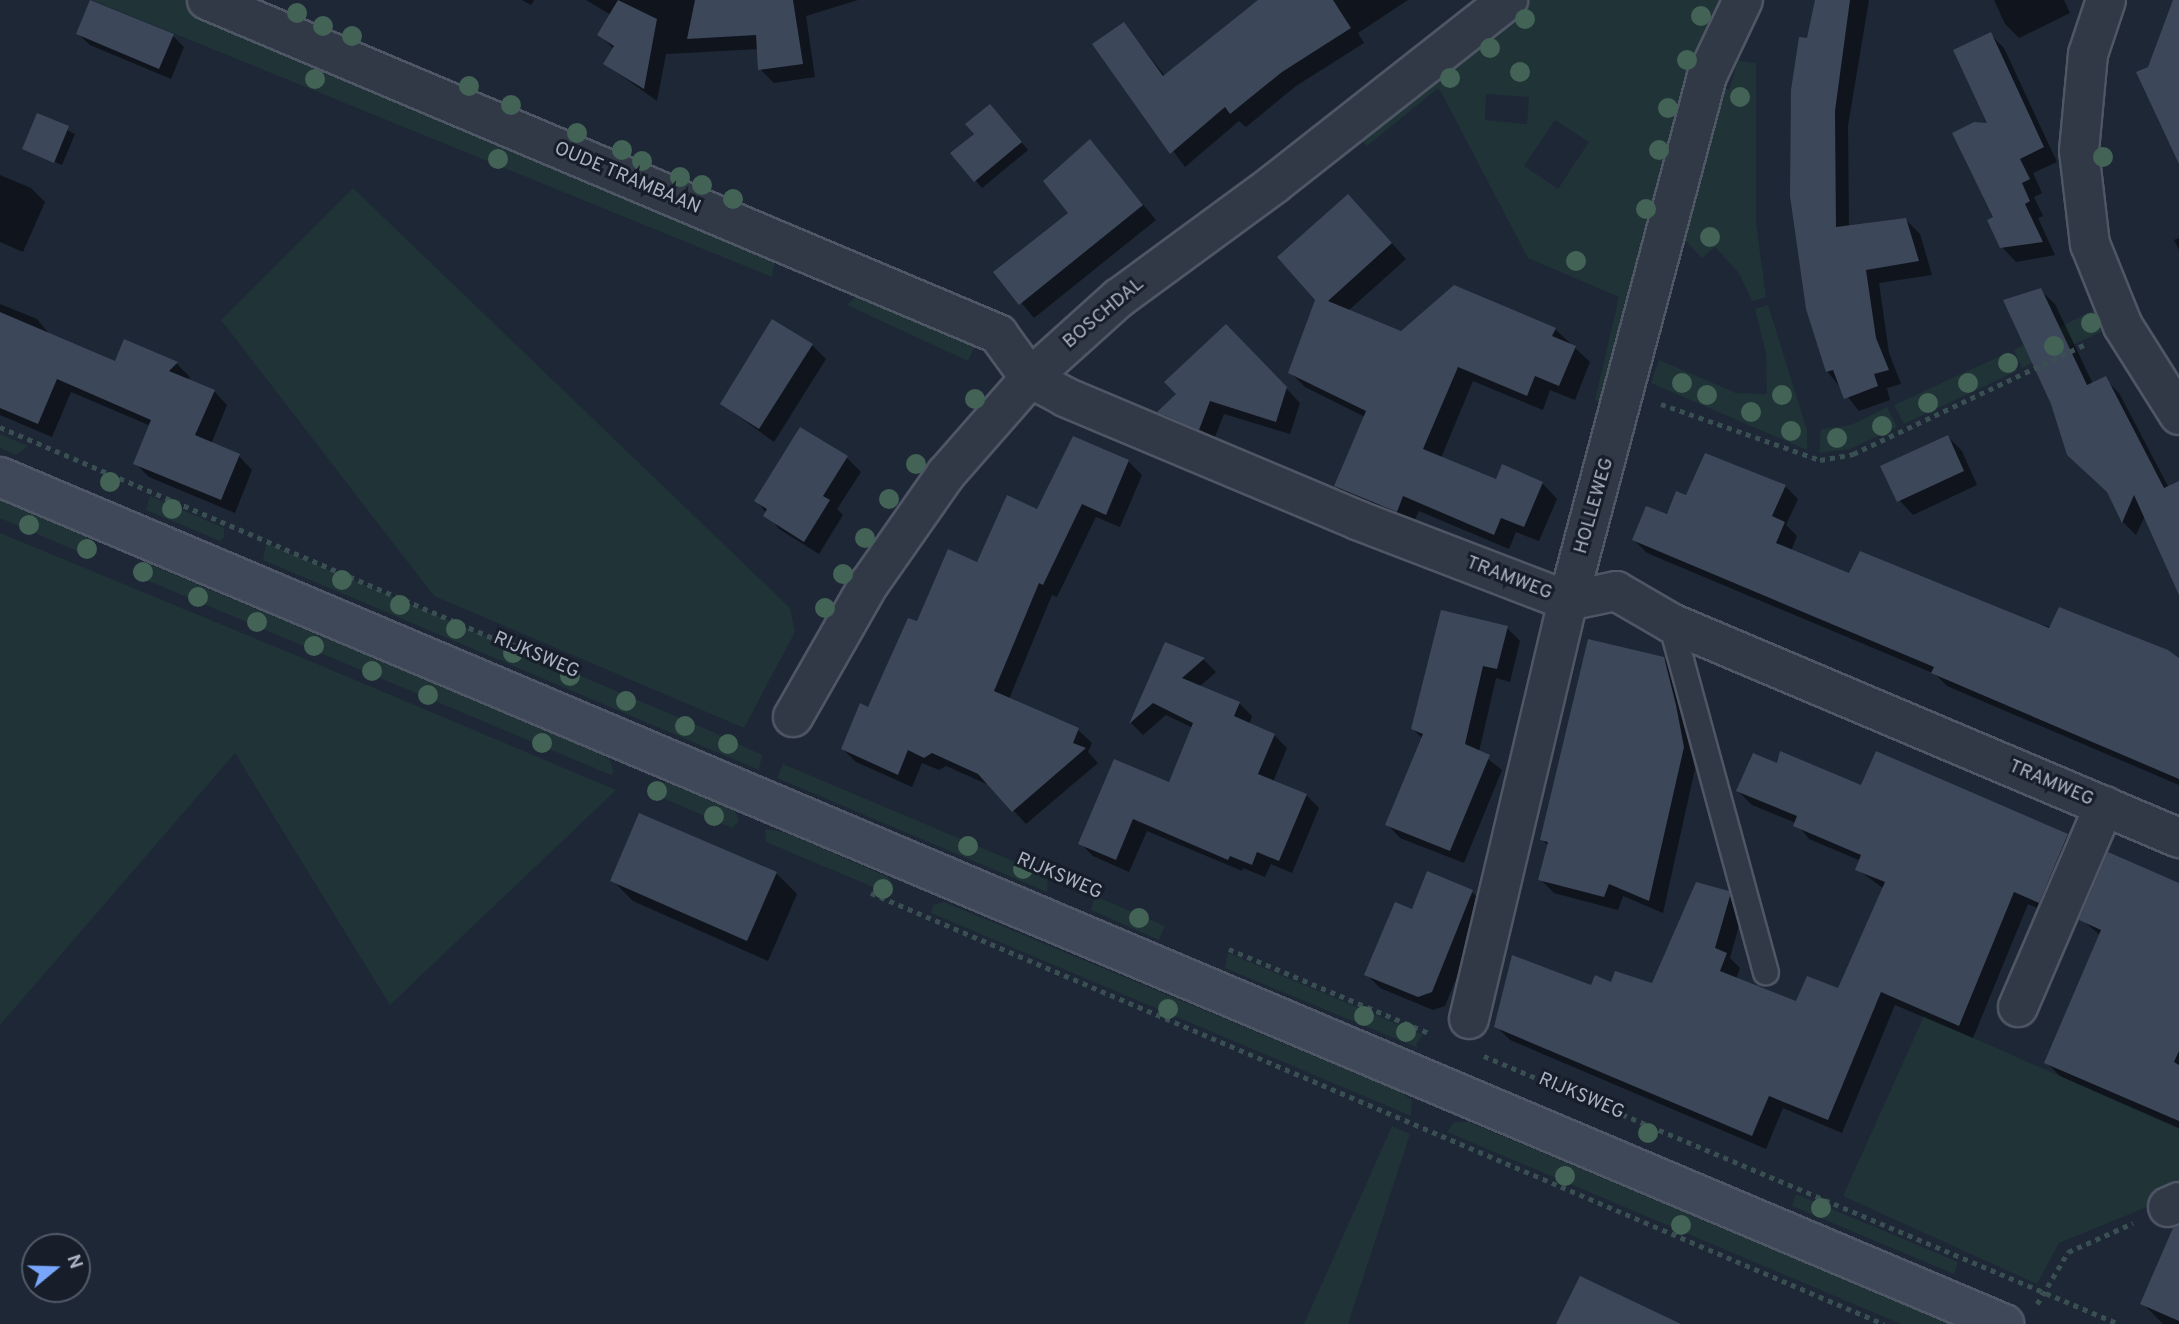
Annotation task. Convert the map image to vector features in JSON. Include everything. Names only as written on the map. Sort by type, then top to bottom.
[{"type":"main road","points":[[0,477],[2018,1319]]},
{"type":"street","name":"OUDE TRAMBAAN","points":[[207,0],[998,334],[1030,378]]},
{"type":"street","name":"BOSCHDAL","points":[[793,717],[869,584],[946,474],[1030,378],[1119,298],[1274,184],[1508,0]]},
{"type":"street","name":"HOLLEWEG","points":[[1464,1037],[1568,601],[1627,393],[1707,76],[1744,0]]},
{"type":"street","points":[[2106,0],[2088,54],[2079,151],[2090,244],[2123,326],[2179,415]]},
{"type":"street","name":"TRAMWEG","points":[[1030,378],[1357,520],[1568,601],[1616,591],[1671,623],[2179,838]]},
{"type":"street","name":"TRAMWEG","points":[[2018,1007],[2104,806]]},
{"type":"lane","points":[[1671,623],[1766,972]]},
{"type":"path","points":[[1627,393],[1821,460],[1853,454],[2123,326]]},
{"type":"path","name":"RIJKSWEG","points":[[0,427],[533,655]]},
{"type":"path","points":[[861,888],[1884,1324]]},
{"type":"path","name":"RIJKSWEG","points":[[1224,947],[1464,1037],[2119,1324]]},
{"type":"path","points":[[2018,1319],[2042,1291],[2068,1252],[2173,1205]]},
{"type":"green space","points":[[92,0],[196,0],[777,250],[772,277]]},
{"type":"green space","points":[[1519,0],[1721,0],[1692,70],[1608,406],[1595,400],[1619,297],[1528,258],[1441,92],[1437,89],[1367,146],[1360,138]],"holes":[[[1486,94],[1529,97],[1527,124],[1485,120]],[[1555,120],[1589,142],[1558,189],[1524,166]]]},
{"type":"green space","points":[[1738,61],[1756,63],[1756,223],[1766,297],[1752,301],[1739,273],[1715,247],[1702,258],[1685,240],[1723,88],[1729,90]]},
{"type":"green space","points":[[353,188],[790,608],[795,632],[744,728],[434,596],[221,320]]},
{"type":"green space","points":[[864,287],[979,336],[968,361],[847,305]]},
{"type":"green space","points":[[1768,305],[1807,430],[1807,450],[1651,383],[1659,360],[1736,393],[1767,394],[1766,353],[1755,309]]},
{"type":"green space","points":[[2094,310],[2103,331],[2022,368],[2014,350]]},
{"type":"green space","points":[[2009,352],[2017,371],[1904,424],[1894,405]]},
{"type":"green space","points":[[1887,407],[1897,427],[1850,449],[1819,453],[1821,429],[1851,425]]},
{"type":"green space","points":[[0,434],[28,446],[16,455],[0,448]]},
{"type":"green space","points":[[150,496],[224,528],[224,537],[220,541],[146,510]]},
{"type":"green space","points":[[0,500],[89,538],[94,545],[91,557],[0,518]]},
{"type":"green space","points":[[0,533],[616,790],[390,1005],[235,753],[0,1025]]},
{"type":"green space","points":[[266,543],[713,732],[762,755],[759,770],[263,560]]},
{"type":"green space","points":[[149,564],[597,752],[610,760],[614,772],[611,775],[132,574],[133,569]]},
{"type":"green space","points":[[783,764],[1048,876],[1047,892],[777,778]]},
{"type":"green space","points":[[654,783],[668,783],[735,811],[739,821],[732,828],[647,791]]},
{"type":"green space","points":[[765,829],[784,832],[888,877],[894,886],[892,895],[766,842]]},
{"type":"green space","points":[[1095,896],[1165,926],[1159,940],[1091,910]]},
{"type":"green space","points":[[944,902],[1398,1091],[1412,1100],[1411,1116],[931,913],[933,905]]},
{"type":"green space","points":[[1228,953],[1423,1035],[1416,1044],[1418,1048],[1225,968]]},
{"type":"green space","points":[[1924,1016],[2179,1129],[2179,1187],[2159,1202],[2059,1243],[2037,1284],[1843,1196]]},
{"type":"green space","points":[[1454,1122],[1469,1122],[1950,1324],[1901,1324],[1447,1132]]},
{"type":"green space","points":[[1392,1126],[1410,1134],[1348,1324],[1304,1324]]},
{"type":"green space","points":[[1796,1194],[1958,1262],[1954,1274],[1792,1206]]},
{"type":"building","points":[[90,0],[174,34],[159,69],[76,34]]},
{"type":"building","points":[[618,0],[657,19],[644,89],[603,64],[614,46],[597,35]]},
{"type":"building","points":[[695,0],[793,0],[803,64],[758,70],[756,35],[687,39]]},
{"type":"building","points":[[1258,0],[1333,0],[1351,28],[1282,72],[1230,114],[1225,107],[1170,154],[1092,44],[1124,22],[1163,76]]},
{"type":"building","points":[[1815,0],[1850,0],[1835,111],[1836,227],[1906,218],[1919,261],[1866,270],[1876,338],[1889,370],[1874,374],[1878,386],[1844,399],[1833,370],[1826,372],[1806,309],[1790,196],[1791,90],[1799,37],[1807,38]]},
{"type":"building","points":[[2173,0],[2179,0],[2179,164],[2136,72],[2148,67]]},
{"type":"building","points":[[1991,32],[2044,147],[2020,159],[2030,179],[2022,183],[2030,201],[2025,204],[2043,242],[2000,248],[1987,220],[1993,217],[1952,133],[1974,122],[1987,123],[1953,50]]},
{"type":"building","points":[[990,104],[1022,142],[974,182],[950,153],[974,134],[965,124]]},
{"type":"building","points":[[37,113],[69,126],[54,163],[22,149]]},
{"type":"building","points":[[1090,139],[1143,205],[1019,305],[993,272],[1068,213],[1043,181]]},
{"type":"building","points":[[1348,194],[1392,243],[1328,301],[1401,331],[1454,285],[1556,328],[1552,336],[1576,346],[1559,386],[1535,376],[1527,396],[1458,367],[1423,449],[1496,479],[1502,464],[1543,482],[1524,527],[1501,518],[1494,535],[1403,496],[1397,512],[1334,486],[1366,411],[1288,373],[1315,300],[1277,257]]},
{"type":"building","points":[[2041,288],[2087,385],[2106,376],[2164,488],[2179,481],[2179,595],[2134,495],[2122,523],[2107,492],[2067,455],[2051,404],[2003,300]]},
{"type":"building","points":[[0,312],[115,361],[124,339],[178,362],[169,371],[215,390],[195,435],[240,454],[221,500],[133,464],[151,420],[57,379],[38,424],[0,408]]},
{"type":"building","points":[[772,319],[813,344],[759,429],[720,404]]},
{"type":"building","points":[[1226,324],[1287,387],[1276,422],[1210,401],[1199,430],[1157,412],[1176,394],[1164,382]]},
{"type":"building","points":[[800,427],[848,456],[823,496],[830,500],[804,542],[763,516],[767,509],[754,501]]},
{"type":"building","points":[[1948,435],[1964,471],[1897,502],[1880,466]]},
{"type":"building","points":[[1073,436],[1129,460],[1106,515],[1082,504],[1043,585],[1039,583],[994,691],[1079,728],[1073,743],[1086,748],[1012,812],[978,774],[932,753],[924,758],[908,750],[898,775],[841,749],[860,703],[868,707],[908,618],[917,621],[948,549],[977,562],[1007,495],[1037,509]]},
{"type":"building","points":[[1705,453],[1786,485],[1772,516],[1785,522],[1776,543],[1849,573],[1860,551],[2049,628],[2059,607],[2168,650],[2179,658],[2179,779],[1931,673],[1934,667],[1632,540],[1646,506],[1667,514],[1676,491],[1686,495]]},
{"type":"building","points":[[1441,610],[1508,626],[1497,669],[1483,666],[1465,744],[1490,755],[1450,851],[1385,825],[1423,734],[1411,729]]},
{"type":"building","points":[[1588,639],[1664,657],[1676,705],[1684,747],[1649,901],[1609,884],[1604,897],[1538,880],[1548,842],[1540,840]]},
{"type":"building","points":[[1165,642],[1205,658],[1182,678],[1240,702],[1234,716],[1275,734],[1258,774],[1307,794],[1279,861],[1257,852],[1252,865],[1230,856],[1228,860],[1133,819],[1116,860],[1078,844],[1114,759],[1169,782],[1193,723],[1153,703],[1129,724]]},
{"type":"building","points":[[1780,751],[1861,785],[1876,751],[2068,834],[2039,903],[2014,892],[1959,1026],[1881,992],[1828,1120],[1769,1096],[1752,1136],[1494,1027],[1512,955],[1591,985],[1595,975],[1611,982],[1615,971],[1652,983],[1696,882],[1729,891],[1730,896],[1715,948],[1727,953],[1720,971],[1796,1001],[1807,976],[1838,988],[1885,882],[1855,870],[1861,855],[1793,826],[1797,816],[1736,791],[1753,753],[1777,763]]},
{"type":"building","points":[[639,813],[777,872],[747,941],[610,881]]},
{"type":"building","points":[[2108,852],[2179,883],[2179,1051],[2174,1062],[2179,1065],[2179,1121],[2044,1063],[2101,930],[2079,920]]},
{"type":"building","points":[[1427,871],[1473,890],[1432,992],[1418,997],[1364,975],[1395,902],[1412,909]]},
{"type":"building","points":[[2179,1226],[2179,1321],[2140,1304],[2173,1228]]},
{"type":"building","points":[[1580,1276],[1681,1324],[1556,1324]]}]
